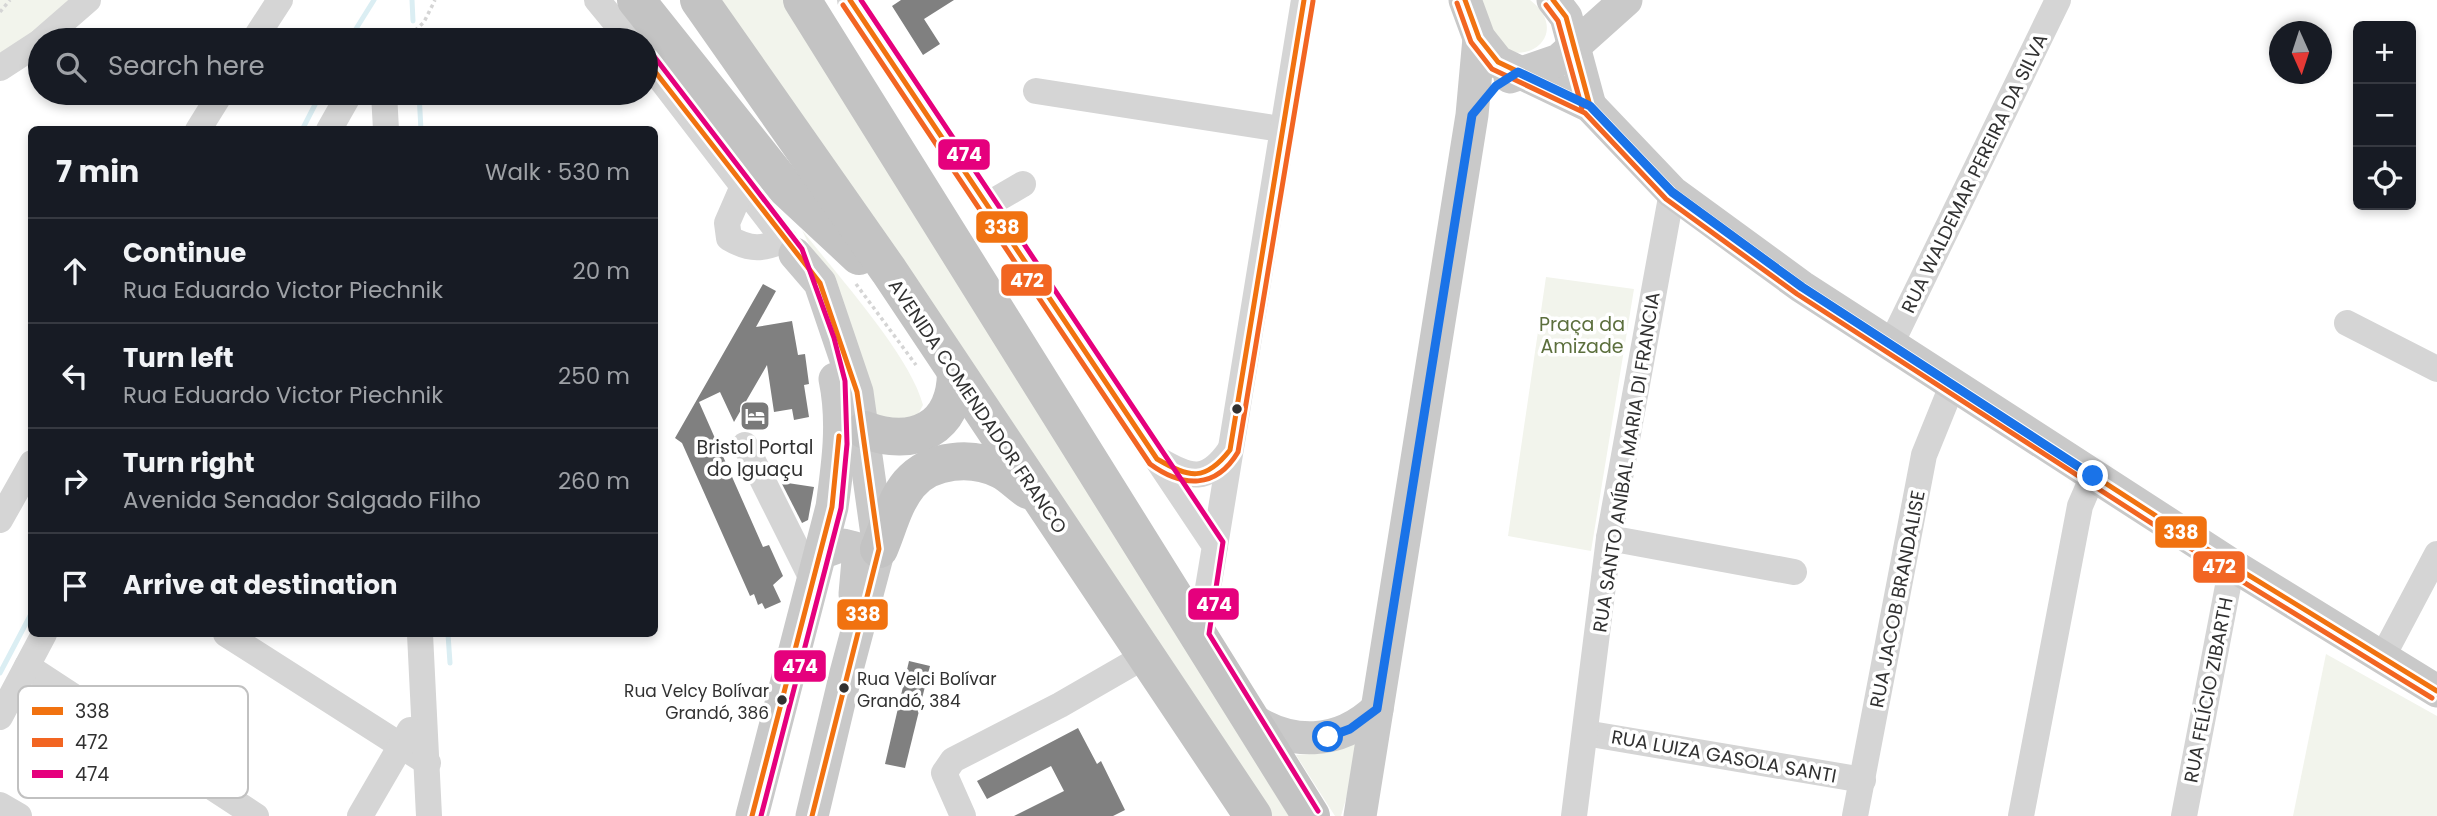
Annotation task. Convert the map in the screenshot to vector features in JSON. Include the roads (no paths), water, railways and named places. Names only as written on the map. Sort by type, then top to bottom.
[{"type":"highway","points":[[636,0],[786,188],[852,252],[889,271]]},
{"type":"highway","name":"AVENIDA COMENDADOR FRANCO","points":[[699,0],[889,271],[1252,816]]},
{"type":"highway","points":[[802,0],[1311,816]]},
{"type":"highway","points":[[865,430],[899,439],[918,435],[934,426],[956,393],[956,373]]},
{"type":"highway","points":[[879,549],[897,504],[909,483],[940,464],[976,462],[989,466],[1001,471],[1039,498]]},
{"type":"main road","points":[[1465,0],[1479,38],[1498,62],[1590,106],[1672,192],[1802,287],[2232,565],[2437,691]]},
{"type":"main road","points":[[1553,0],[1566,17],[1590,106]]},
{"type":"main road","points":[[1472,115],[1496,86],[1518,72],[1549,64],[1576,47],[1626,0]]},
{"type":"main road","points":[[1360,816],[1472,115],[1479,38]]},
{"type":"main road","points":[[790,247],[820,283],[857,392],[865,430],[879,549],[812,816]]},
{"type":"main road","points":[[752,816],[817,568],[839,455],[840,402],[827,341],[790,247]]},
{"type":"main road","points":[[817,568],[844,545],[855,548],[858,554],[846,673]]},
{"type":"main road","points":[[1248,717],[1266,729],[1293,738],[1317,739],[1350,729],[1377,709]]},
{"type":"street","points":[[56,28],[88,0]]},
{"type":"street","points":[[262,28],[279,0]]},
{"type":"street","points":[[597,0],[620,28]]},
{"type":"street","points":[[850,0],[1215,546]]},
{"type":"street","points":[[1200,636],[1304,0]]},
{"type":"street","name":"RUA WALDEMAR PEREIRA DA SILVA","points":[[1890,346],[2058,0]]},
{"type":"street","points":[[0,68],[28,50]]},
{"type":"street","points":[[658,75],[790,247]]},
{"type":"street","points":[[1036,91],[1281,129]]},
{"type":"street","points":[[200,126],[214,105]]},
{"type":"street","points":[[331,126],[344,105]]},
{"type":"street","points":[[385,105],[386,126]]},
{"type":"street","points":[[744,184],[727,223],[729,238],[746,248],[790,247]]},
{"type":"street","points":[[987,205],[1023,184]]},
{"type":"street","name":"RUA SANTO ANÍBAL MARIA DI FRANCIA","points":[[1574,816],[1609,538],[1672,192]]},
{"type":"street","points":[[2347,323],[2437,369]]},
{"type":"street","name":"RUA JACOB BRANDALISE","points":[[1854,816],[1924,455],[1952,386]]},
{"type":"street","points":[[745,445],[817,568]]},
{"type":"street","points":[[1157,459],[1192,476],[1209,472],[1219,465],[1230,450]]},
{"type":"street","points":[[0,520],[28,470]]},
{"type":"street","points":[[2021,816],[2080,506],[2093,476]]},
{"type":"street","points":[[1609,538],[1794,572]]},
{"type":"street","points":[[2383,656],[2437,554]]},
{"type":"street","name":"RUA FELÍCIO ZIBARTH","points":[[2184,816],[2232,565]]},
{"type":"street","points":[[0,716],[42,637]]},
{"type":"street","points":[[231,637],[428,763]]},
{"type":"street","points":[[420,637],[429,816]]},
{"type":"street","points":[[963,816],[944,773],[953,760],[1060,705],[1145,656]]},
{"type":"street","points":[[27,666],[58,686]]},
{"type":"street","points":[[360,816],[424,704]]},
{"type":"street","name":"RUA LUIZA GASOLA SANTI","points":[[1585,733],[1863,780]]},
{"type":"street","points":[[229,798],[256,816]]},
{"type":"street","points":[[0,805],[19,816]]},
{"type":"waterway","points":[[356,28],[374,0]]},
{"type":"waterway","points":[[412,0],[413,21]]},
{"type":"waterway","points":[[304,126],[315,105]]},
{"type":"waterway","points":[[420,105],[421,126]]},
{"type":"waterway","points":[[0,673],[28,620]]},
{"type":"waterway","points":[[448,637],[450,663]]},
{"type":"place","name":"Bristol Portal do Iguaçu","points":[[755,416]]},
{"type":"place","name":"Rua Velci Bolívar Grandó, 384","points":[[844,688]]},
{"type":"place","name":"Rua Velcy Bolívar Grandó, 386","points":[[782,700]]},
{"type":"park label","name":"Praça da Amizade","points":[[1582,335]]}]
